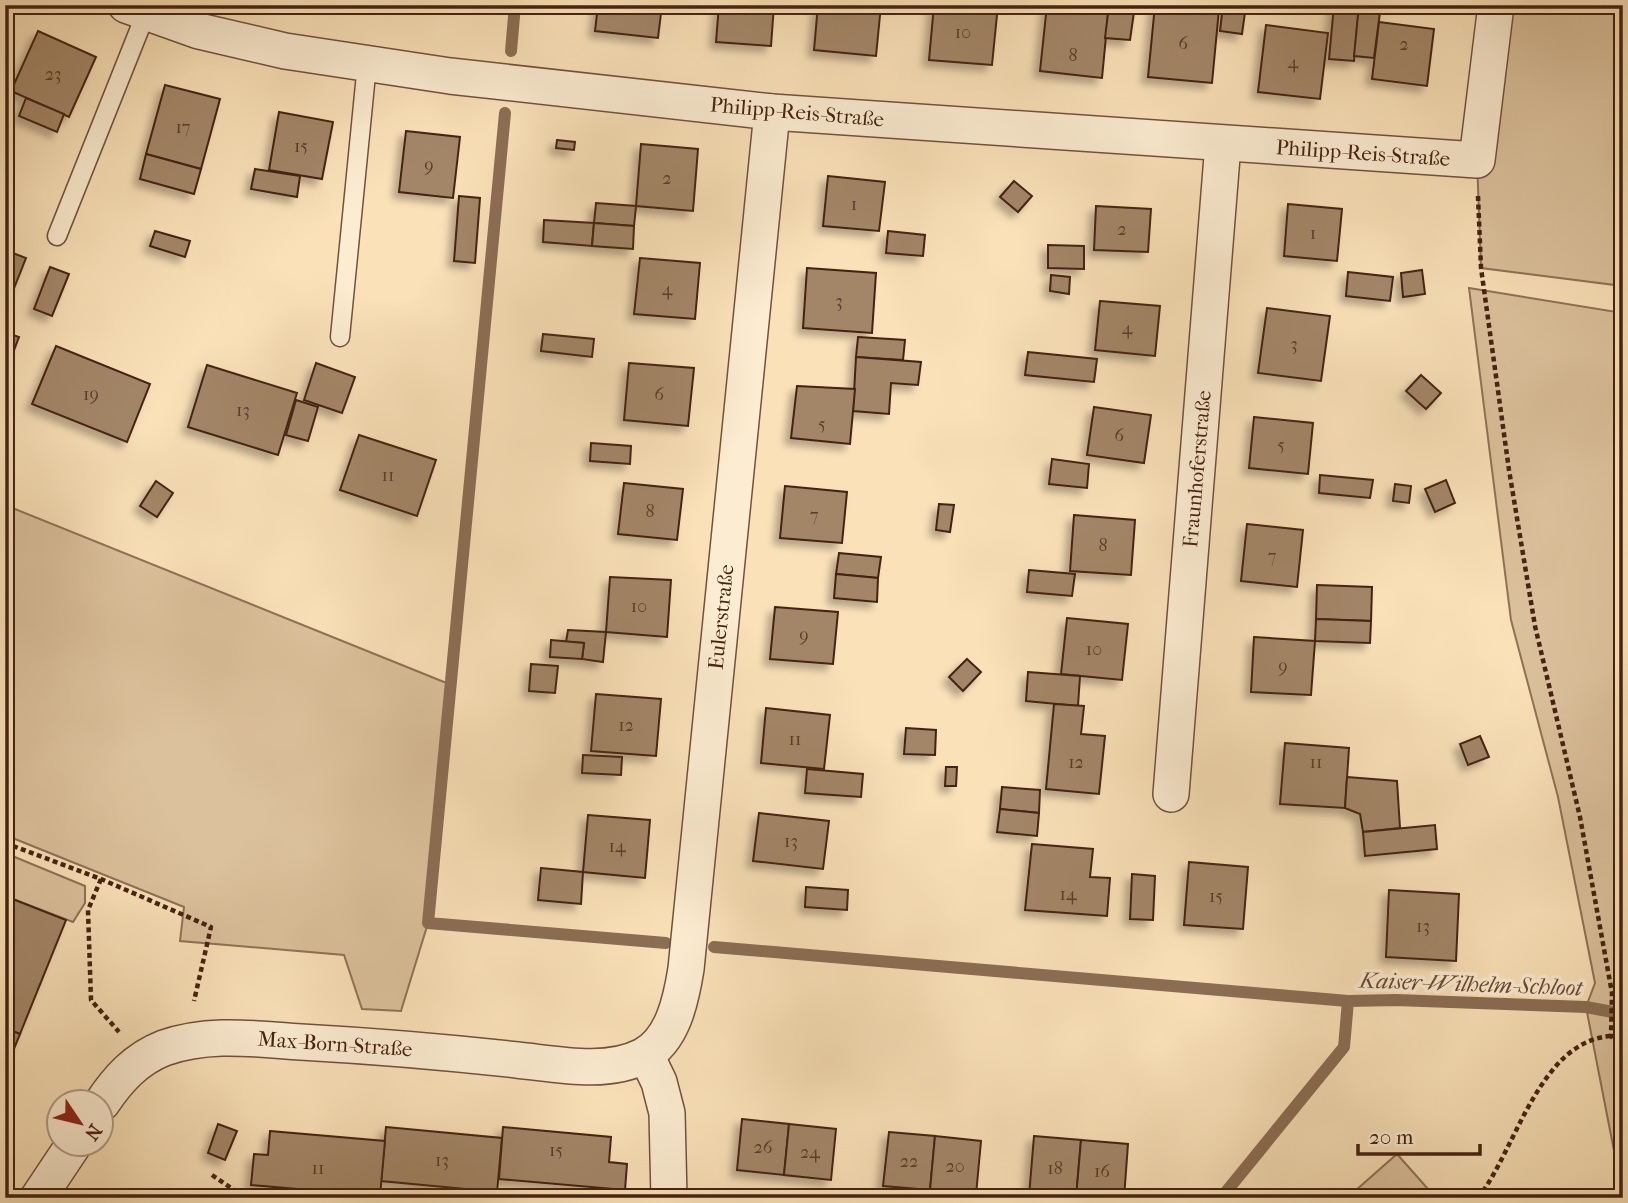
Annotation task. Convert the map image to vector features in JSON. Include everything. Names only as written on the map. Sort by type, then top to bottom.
[{"type":"street","points":[[1477,160],[1496,5]]},
{"type":"street","name":"Philipp-Reis-Straße","points":[[136,9],[199,31],[272,48],[503,82],[772,112],[1477,160]]},
{"type":"street","name":"Eulerstraße","points":[[646,1055],[661,1039],[681,1004],[772,112]]},
{"type":"street","name":"Fraunhoferstraße","points":[[1171,794],[1223,144]]},
{"type":"street","name":"Max-Born-Straße","points":[[114,1088],[125,1073],[143,1058],[184,1042],[211,1037],[393,1047],[591,1066],[627,1063],[646,1055]]},
{"type":"street","points":[[646,1055],[659,1082],[667,1113],[669,1198]]},
{"type":"street","points":[[38,1198],[64,1158]]},
{"type":"lane","points":[[57,236],[136,9]]},
{"type":"lane","points":[[340,337],[367,64]]},
{"type":"path","points":[[1477,160],[1481,268],[1509,470],[1535,626],[1580,817],[1612,993],[1611,1036],[1623,1050]]},
{"type":"path","points":[[5,843],[101,879],[211,927],[184,1042]]},
{"type":"path","points":[[101,879],[88,910],[91,1000],[143,1058]]},
{"type":"path","points":[[1478,1198],[1491,1181],[1544,1078],[1572,1052],[1601,1037],[1611,1036]]},
{"type":"path","points":[[212,1175],[246,1198]]},
{"type":"shaded area","points":[[1496,5],[1623,5],[1623,286],[1481,268],[1477,160]]},
{"type":"shaded area","points":[[1469,288],[1623,313],[1623,1014],[1592,1009],[1623,1020],[1623,1197],[1586,1007],[1595,983],[1558,797],[1511,620]]},
{"type":"shaded area","points":[[5,505],[449,684],[428,923],[401,1011],[362,1009],[344,955],[180,941],[184,907],[5,835]]},
{"type":"shaded area","points":[[5,853],[85,886],[85,903],[73,922],[5,896]]},
{"type":"shaded area","points":[[1397,1154],[1436,1198],[1347,1198]]},
{"type":"building","points":[[598,5],[662,5],[658,38],[595,31]]},
{"type":"building","points":[[719,5],[774,5],[771,46],[716,42]]},
{"type":"building","points":[[818,5],[881,5],[876,56],[814,50]]},
{"type":"building","points":[[934,5],[998,5],[992,65],[929,60]]},
{"type":"building","points":[[1047,5],[1109,5],[1102,78],[1040,71]]},
{"type":"building","points":[[1109,5],[1135,5],[1130,40],[1105,38]]},
{"type":"building","points":[[1155,5],[1219,9],[1212,83],[1148,77]]},
{"type":"building","points":[[1223,5],[1246,5],[1242,34],[1220,31]]},
{"type":"building","points":[[1334,5],[1359,5],[1354,61],[1329,59]]},
{"type":"building","points":[[1359,5],[1381,5],[1374,58],[1354,56]]},
{"type":"building","points":[[1379,22],[1434,29],[1427,86],[1372,79]]},
{"type":"building","points":[[1266,25],[1328,33],[1320,99],[1258,92]]},
{"type":"building","points":[[38,31],[96,57],[69,117],[11,91]]},
{"type":"building","points":[[165,85],[220,99],[201,169],[146,154]]},
{"type":"building","points":[[26,98],[64,114],[57,132],[19,116]]},
{"type":"building","points":[[279,112],[333,122],[322,179],[269,170]]},
{"type":"building","points":[[406,131],[460,137],[453,198],[399,192]]},
{"type":"building","points":[[557,140],[575,142],[574,150],[556,148]]},
{"type":"building","points":[[641,144],[698,149],[693,211],[636,206]]},
{"type":"building","points":[[146,154],[201,169],[194,194],[140,179]]},
{"type":"building","points":[[255,169],[300,176],[297,197],[251,189]]},
{"type":"building","points":[[828,176],[885,182],[879,231],[823,226]]},
{"type":"building","points":[[1014,181],[1032,196],[1018,212],[1000,197]]},
{"type":"building","points":[[459,196],[480,198],[475,263],[454,261]]},
{"type":"building","points":[[596,203],[636,206],[634,226],[594,223]]},
{"type":"building","points":[[1288,204],[1342,209],[1337,261],[1284,256]]},
{"type":"building","points":[[1096,206],[1151,209],[1148,252],[1094,250]]},
{"type":"building","points":[[544,220],[594,223],[592,246],[543,242]]},
{"type":"building","points":[[594,223],[634,226],[633,249],[592,246]]},
{"type":"building","points":[[155,231],[190,241],[185,257],[150,246]]},
{"type":"building","points":[[888,231],[925,235],[923,256],[886,253]]},
{"type":"building","points":[[1048,245],[1084,246],[1084,269],[1048,268]]},
{"type":"building","points":[[5,250],[26,258],[5,311]]},
{"type":"building","points":[[640,258],[700,263],[695,319],[634,314]]},
{"type":"building","points":[[50,267],[69,274],[52,316],[34,309]]},
{"type":"building","points":[[807,268],[876,273],[872,333],[803,328]]},
{"type":"building","points":[[1422,270],[1425,294],[1403,297],[1401,273]]},
{"type":"building","points":[[1348,272],[1393,277],[1390,301],[1346,296]]},
{"type":"building","points":[[1051,275],[1070,277],[1069,294],[1050,291]]},
{"type":"building","points":[[1100,301],[1160,306],[1155,356],[1095,350]]},
{"type":"building","points":[[1267,308],[1330,316],[1321,381],[1258,373]]},
{"type":"building","points":[[5,332],[19,337],[5,374]]},
{"type":"building","points":[[543,334],[594,339],[592,357],[541,351]]},
{"type":"building","points":[[858,337],[905,340],[903,360],[856,357]]},
{"type":"building","points":[[56,346],[150,384],[127,442],[32,404]]},
{"type":"building","points":[[1028,352],[1097,359],[1094,382],[1025,375]]},
{"type":"building","points":[[856,357],[921,362],[918,385],[891,383],[889,414],[853,411]]},
{"type":"building","points":[[316,363],[355,377],[342,413],[304,400]]},
{"type":"building","points":[[629,363],[694,368],[688,426],[624,420]]},
{"type":"building","points":[[207,365],[297,393],[278,455],[188,427]]},
{"type":"building","points":[[1421,375],[1441,393],[1426,409],[1406,391]]},
{"type":"building","points":[[797,386],[855,389],[850,444],[791,438]]},
{"type":"building","points":[[296,400],[318,407],[308,441],[286,435]]},
{"type":"building","points":[[1094,407],[1151,415],[1144,463],[1087,455]]},
{"type":"building","points":[[1254,417],[1313,423],[1308,474],[1249,468]]},
{"type":"building","points":[[359,435],[436,460],[417,516],[340,490]]},
{"type":"building","points":[[591,443],[631,446],[630,464],[590,461]]},
{"type":"building","points":[[1052,459],[1089,464],[1087,488],[1049,484]]},
{"type":"building","points":[[1320,475],[1373,480],[1370,498],[1319,493]]},
{"type":"building","points":[[1446,480],[1455,503],[1435,512],[1425,489]]},
{"type":"building","points":[[156,481],[173,493],[157,517],[140,506]]},
{"type":"building","points":[[624,483],[683,489],[677,540],[618,534]]},
{"type":"building","points":[[1395,484],[1411,486],[1409,503],[1393,501]]},
{"type":"building","points":[[785,486],[847,492],[842,543],[780,538]]},
{"type":"building","points":[[939,504],[954,505],[950,532],[936,530]]},
{"type":"building","points":[[1074,515],[1135,520],[1131,575],[1070,571]]},
{"type":"building","points":[[1247,524],[1303,530],[1297,587],[1241,581]]},
{"type":"building","points":[[839,553],[881,557],[878,578],[836,574]]},
{"type":"building","points":[[1029,570],[1075,574],[1072,596],[1027,592]]},
{"type":"building","points":[[836,574],[878,578],[877,602],[834,598]]},
{"type":"building","points":[[610,577],[671,580],[667,637],[606,632]]},
{"type":"building","points":[[1317,585],[1372,587],[1371,621],[1316,619]]},
{"type":"building","points":[[775,607],[838,612],[833,664],[770,659]]},
{"type":"building","points":[[1067,618],[1128,624],[1122,680],[1061,674]]},
{"type":"building","points":[[1316,619],[1371,621],[1370,643],[1315,641]]},
{"type":"building","points":[[568,630],[606,632],[603,662],[582,659],[584,643],[566,642]]},
{"type":"building","points":[[1254,637],[1315,641],[1311,695],[1251,692]]},
{"type":"building","points":[[551,640],[584,643],[582,659],[550,657]]},
{"type":"building","points":[[967,659],[981,672],[963,691],[949,677]]},
{"type":"building","points":[[531,664],[558,666],[555,693],[529,691]]},
{"type":"building","points":[[1028,672],[1080,676],[1078,706],[1026,701]]},
{"type":"building","points":[[596,694],[661,699],[656,756],[591,751]]},
{"type":"building","points":[[1054,704],[1084,706],[1081,734],[1105,736],[1099,794],[1046,789]]},
{"type":"building","points":[[766,708],[830,715],[824,769],[761,763]]},
{"type":"building","points":[[906,728],[936,730],[935,755],[904,754]]},
{"type":"building","points":[[1480,736],[1489,757],[1468,765],[1460,744]]},
{"type":"building","points":[[1285,743],[1349,748],[1345,808],[1280,804]]},
{"type":"building","points":[[583,755],[622,757],[621,775],[582,773]]},
{"type":"building","points":[[946,767],[957,767],[956,786],[945,786]]},
{"type":"building","points":[[807,769],[863,774],[861,797],[805,793]]},
{"type":"building","points":[[1347,777],[1397,781],[1400,828],[1363,832],[1360,814],[1345,808]]},
{"type":"building","points":[[1002,787],[1040,790],[1039,813],[1000,809]]},
{"type":"building","points":[[1000,809],[1039,813],[1037,836],[997,832]]},
{"type":"building","points":[[759,813],[829,821],[823,869],[753,861]]},
{"type":"building","points":[[588,815],[650,820],[645,878],[583,872]]},
{"type":"building","points":[[1435,825],[1437,849],[1365,856],[1363,832]]},
{"type":"building","points":[[1032,844],[1093,849],[1090,877],[1110,878],[1107,916],[1025,910]]},
{"type":"building","points":[[1189,862],[1248,867],[1243,929],[1184,925]]},
{"type":"building","points":[[541,868],[583,872],[581,904],[538,900]]},
{"type":"building","points":[[1132,874],[1155,876],[1153,920],[1130,919]]},
{"type":"building","points":[[806,887],[848,890],[847,910],[805,907]]},
{"type":"building","points":[[1389,890],[1459,894],[1456,961],[1386,957]]},
{"type":"building","points":[[5,896],[66,920],[20,1034],[5,1028]]},
{"type":"building","points":[[5,1028],[20,1034],[5,1071]]},
{"type":"building","points":[[742,1119],[789,1124],[784,1175],[737,1170]]},
{"type":"building","points":[[218,1124],[237,1131],[225,1160],[208,1153]]},
{"type":"building","points":[[789,1124],[836,1129],[831,1180],[784,1175]]},
{"type":"building","points":[[386,1127],[502,1138],[497,1192],[381,1181]]},
{"type":"building","points":[[503,1127],[611,1137],[609,1162],[627,1164],[625,1190],[499,1179]]},
{"type":"building","points":[[270,1131],[385,1141],[380,1196],[251,1185],[254,1154],[268,1155]]},
{"type":"building","points":[[889,1132],[935,1136],[930,1190],[883,1186]]},
{"type":"building","points":[[935,1136],[981,1141],[976,1195],[930,1190]]},
{"type":"building","points":[[1034,1136],[1081,1140],[1076,1198],[1029,1196]]},
{"type":"building","points":[[1081,1140],[1128,1144],[1124,1198],[1076,1198]]},
{"type":"waterway","points":[[511,51],[515,5]]},
{"type":"waterway","points":[[505,113],[428,923],[666,943]]},
{"type":"waterway","points":[[714,947],[1348,1001]]},
{"type":"waterway","name":"Kaiser-Wilhelm-Schloot","points":[[1221,1198],[1344,1047],[1348,1001],[1396,1000],[1586,1007],[1623,1014]]}]
